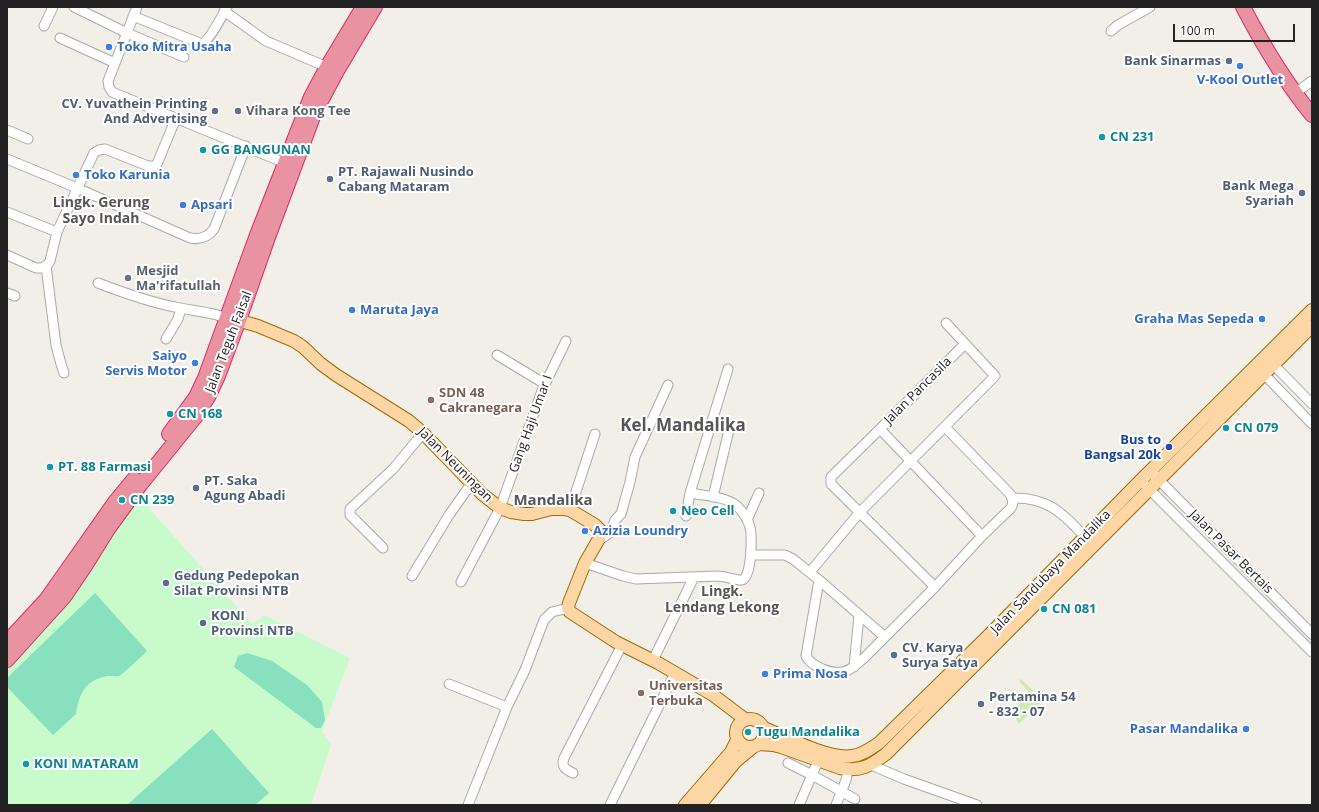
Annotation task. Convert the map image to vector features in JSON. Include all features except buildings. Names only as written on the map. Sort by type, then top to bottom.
[{"type":"highway","points":[[1244,7],[1262,41],[1295,93],[1312,115]]},
{"type":"highway","name":"Jalan Teguh Faisal","points":[[290,165],[311,97],[327,67],[364,8]]},
{"type":"highway","name":"Jalan Teguh Faisal","points":[[7,642],[26,631],[64,597],[116,518],[140,485],[196,416],[208,397],[218,376],[233,319],[290,165],[314,114],[337,71],[364,8]]},
{"type":"highway","name":"Jalan Teguh Faisal","points":[[7,660],[26,631]]},
{"type":"main road","name":"Jalan Sandubaya Mandalika","points":[[762,727],[836,756],[852,756],[865,753],[879,743],[913,710],[994,638],[1086,537],[1145,485],[1150,471],[1270,360],[1312,310]]},
{"type":"main road","name":"Jalan Neuningan","points":[[233,319],[258,326],[299,344],[328,370],[402,416],[423,433],[471,484],[487,499],[500,508],[511,512],[524,514],[557,509],[570,510]]},
{"type":"main road","points":[[1270,360],[1312,326]]},
{"type":"main road","points":[[700,805],[736,760],[756,746],[763,739],[764,733],[758,722],[746,720],[740,723],[736,734],[742,745],[747,747],[756,746],[773,745],[848,770],[871,765],[886,754],[922,718],[994,638],[1145,485],[1159,480],[1260,370]]},
{"type":"main road","points":[[570,510],[598,527],[600,532],[598,541],[585,563],[569,603],[568,609],[572,615],[622,645],[653,660],[713,695],[746,720]]},
{"type":"main road","points":[[913,710],[922,718]]},
{"type":"main road","points":[[685,805],[731,752],[738,740]]},
{"type":"street","points":[[44,26],[53,7]]},
{"type":"street","points":[[74,7],[127,33],[184,57]]},
{"type":"street","points":[[137,7],[108,81],[112,92],[290,165]]},
{"type":"street","points":[[1111,31],[1118,25],[1150,7]]},
{"type":"street","points":[[133,16],[202,44],[226,9],[266,41],[327,67]]},
{"type":"street","points":[[60,38],[115,63]]},
{"type":"street","points":[[1295,93],[1312,82]]},
{"type":"street","points":[[7,255],[36,268],[46,266],[50,261],[57,232],[91,158],[96,152],[100,149],[108,150],[148,166],[155,166],[176,118]]},
{"type":"street","points":[[7,130],[28,139]]},
{"type":"street","points":[[7,159],[190,238],[200,239],[209,234],[215,226],[246,146]]},
{"type":"street","points":[[7,212],[57,232]]},
{"type":"street","points":[[46,266],[56,346],[64,373]]},
{"type":"street","points":[[98,283],[133,297],[233,319]]},
{"type":"street","points":[[166,339],[178,319],[181,308]]},
{"type":"street","points":[[810,572],[860,512],[995,376],[946,323]]},
{"type":"street","name":"Gang Haji Umar I","points":[[461,582],[500,508],[545,384],[566,341]]},
{"type":"street","name":"Jalan Pancasila","points":[[965,344],[880,429],[982,536]]},
{"type":"street","points":[[497,355],[545,384]]},
{"type":"street","points":[[1270,360],[1312,404]]},
{"type":"street","points":[[686,516],[690,493],[728,370]]},
{"type":"street","points":[[1260,370],[1312,424]]},
{"type":"street","points":[[598,541],[610,532],[621,514],[635,457],[668,385]]},
{"type":"street","points":[[819,580],[806,656],[809,661],[815,665],[834,672],[843,672],[854,666],[885,637],[935,588],[982,536],[1011,508],[1013,503],[1010,493],[945,427]]},
{"type":"street","points":[[880,429],[831,479],[833,486],[935,588]]},
{"type":"street","points":[[713,497],[729,430]]},
{"type":"street","points":[[383,548],[350,515],[350,510],[393,469],[423,433]]},
{"type":"street","points":[[570,510],[596,434]]},
{"type":"street","name":"Jalan Pasar Bertais","points":[[1150,471],[1312,634]]},
{"type":"street","points":[[412,576],[449,515],[471,484]]},
{"type":"street","points":[[1145,485],[1312,652]]},
{"type":"street","points":[[585,563],[636,579],[723,576],[738,580],[744,579],[747,576],[751,546],[750,531],[747,520],[741,510],[732,503],[713,497],[690,493]]},
{"type":"street","points":[[747,520],[759,493]]},
{"type":"street","points":[[1012,498],[1024,497],[1041,501],[1055,508],[1086,537]]},
{"type":"street","points":[[755,556],[785,555],[793,559],[885,637]]},
{"type":"street","points":[[653,660],[694,577]]},
{"type":"street","points":[[468,805],[507,707],[525,670],[544,620],[552,612],[568,609]]},
{"type":"street","points":[[854,666],[859,615]]},
{"type":"street","points":[[573,772],[564,768],[564,758],[622,645]]},
{"type":"street","points":[[610,805],[675,673]]},
{"type":"street","points":[[450,684],[507,707]]},
{"type":"street","points":[[799,805],[818,760]]},
{"type":"street","points":[[788,763],[810,779],[842,791],[855,799]]},
{"type":"street","points":[[871,765],[904,779],[977,805]]},
{"type":"street","points":[[837,803],[848,770]]},
{"type":"green space","points":[[140,498],[252,624],[264,615],[350,658],[322,731],[331,745],[311,805],[7,805],[7,661],[61,608]]},
{"type":"green space","points":[[95,593],[147,651],[119,676],[107,676],[91,682],[81,695],[76,714],[53,735],[7,687],[7,678]]},
{"type":"green space","points":[[247,653],[272,661],[307,685],[322,702],[325,720],[321,728],[316,728],[234,667],[238,656]]},
{"type":"green space","points":[[1021,679],[1043,700],[1019,724],[1015,717],[1018,712],[1015,708],[1026,697],[1028,691],[1019,681]]},
{"type":"green space","points":[[212,729],[269,793],[255,805],[127,805]]},
{"type":"place","name":"Toko Mitra Usaha","points":[[109,47]]},
{"type":"place","name":"Bank Sinarmas","points":[[1229,61]]},
{"type":"place","name":"V-Kool Outlet","points":[[1240,66]]},
{"type":"place","name":"CV. Yuvathein Printing And Advertising","points":[[215,111]]},
{"type":"place","name":"Vihara Kong Tee","points":[[238,111]]},
{"type":"place","name":"CN 231","points":[[1102,137]]},
{"type":"place","name":"GG BANGUNAN","points":[[203,150]]},
{"type":"place","name":"Toko Karunia","points":[[76,175]]},
{"type":"place","name":"PT. Rajawali Nusindo Cabang Mataram","points":[[330,179]]},
{"type":"place","name":"Bank Mega Syariah","points":[[1302,193]]},
{"type":"place","name":"Apsari","points":[[183,205]]},
{"type":"place","name":"Mesjid Ma'rifatullah","points":[[128,278]]},
{"type":"place","name":"Maruta Jaya","points":[[352,310]]},
{"type":"place","name":"Graha Mas Sepeda","points":[[1262,319]]},
{"type":"place","name":"Saiyo Servis Motor","points":[[195,363]]},
{"type":"place","name":"SDN 48 Cakranegara","points":[[431,400]]},
{"type":"place","name":"CN 168","points":[[170,414]]},
{"type":"place","name":"CN 079","points":[[1226,428]]},
{"type":"place","name":"Bus to Bangsal 20k","points":[[1169,447]]},
{"type":"place","name":"PT. 88 Farmasi","points":[[50,467]]},
{"type":"place","name":"PT. Saka Agung Abadi","points":[[196,488]]},
{"type":"place","name":"CN 239","points":[[122,500]]},
{"type":"place","name":"Neo Cell","points":[[673,511]]},
{"type":"place","name":"Azizia Loundry","points":[[585,531]]},
{"type":"place","name":"Gedung Pedepokan Silat Provinsi NTB","points":[[166,583]]},
{"type":"place","name":"CN 081","points":[[1044,609]]},
{"type":"place","name":"KONI Provinsi NTB","points":[[203,623]]},
{"type":"place","name":"CV. Karya Surya Satya","points":[[894,655]]},
{"type":"place","name":"Prima Nosa","points":[[765,674]]},
{"type":"place","name":"Universitas Terbuka","points":[[641,693]]},
{"type":"place","name":"Pertamina 54 - 832 - 07","points":[[981,704]]},
{"type":"place","name":"Pasar Mandalika","points":[[1246,729]]},
{"type":"place","name":"Tugu Mandalika","points":[[748,732]]},
{"type":"place","name":"KONI MATARAM","points":[[26,764]]},
{"type":"district","name":"Lingk. Gerung Sayo Indah","points":[[101,212]]},
{"type":"district","name":"Kel. Mandalika","points":[[683,426]]},
{"type":"district","name":"Mandalika","points":[[553,501]]},
{"type":"district","name":"Lingk. Lendang Lekong","points":[[722,600]]}]
